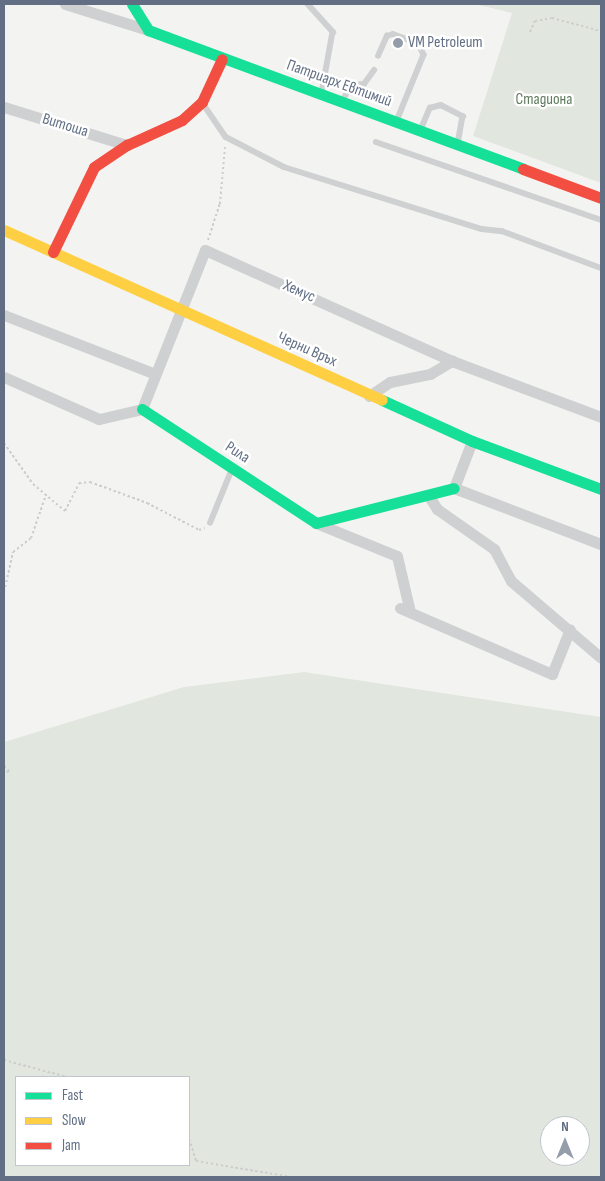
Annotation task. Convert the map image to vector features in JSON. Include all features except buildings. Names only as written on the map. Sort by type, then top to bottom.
[{"type":"street","name":"Патриарх Евтимий","points":[[66,4],[148,30],[601,198]]},
{"type":"street","points":[[132,4],[148,30]]},
{"type":"street","points":[[52,252],[94,167],[127,145],[182,120],[202,102],[222,58]]},
{"type":"street","name":"Витоша","points":[[4,107],[127,145]]},
{"type":"street","name":"Черни Връх","points":[[4,230],[472,441],[601,489]]},
{"type":"street","points":[[4,377],[99,419],[142,409],[205,250]]},
{"type":"street","name":"Хемус","points":[[205,250],[452,361],[601,417]]},
{"type":"street","points":[[4,315],[155,374]]},
{"type":"street","points":[[369,396],[390,382],[430,374],[452,361]]},
{"type":"street","name":"Рила","points":[[142,409],[316,523],[397,556],[405,610],[552,674],[570,630]]},
{"type":"street","points":[[454,488],[472,441]]},
{"type":"street","points":[[316,523],[454,488],[601,544]]},
{"type":"street","points":[[428,495],[437,509],[494,548],[511,581],[601,658]]},
{"type":"lane","points":[[308,4],[333,32],[322,95]]},
{"type":"lane","points":[[378,56],[387,36],[393,34],[418,43],[424,55],[396,122]]},
{"type":"lane","points":[[343,103],[351,85],[364,84],[374,70]]},
{"type":"lane","points":[[202,102],[226,137],[284,167],[482,229],[502,231],[601,268]]},
{"type":"lane","points":[[420,131],[430,108],[435,105],[455,110],[465,123],[458,145]]},
{"type":"lane","points":[[376,142],[601,220]]},
{"type":"lane","points":[[210,523],[232,469]]},
{"type":"path","points":[[530,32],[535,21],[552,18],[601,31]]},
{"type":"path","points":[[205,250],[220,204],[226,137]]},
{"type":"path","points":[[4,442],[46,495],[65,511],[79,483],[90,482],[147,503],[199,530],[210,523]]},
{"type":"path","points":[[4,592],[13,552],[31,538],[46,495]]},
{"type":"path","points":[[4,766],[9,771],[4,774]]},
{"type":"path","points":[[4,1060],[63,1076]]},
{"type":"path","points":[[190,1142],[196,1161],[292,1177]]},
{"type":"green space","name":"Стадиона","points":[[475,4],[601,4],[601,183],[473,136],[512,13]]},
{"type":"green space","points":[[304,672],[601,717],[601,1177],[4,1177],[4,742],[184,687]]},
{"type":"traffic: fast","points":[[132,4],[148,30],[523,169]]},
{"type":"traffic: fast","points":[[382,400],[472,441],[601,489]]},
{"type":"traffic: fast","points":[[142,409],[316,523],[454,488]]},
{"type":"traffic: slow","points":[[4,230],[382,400]]},
{"type":"traffic: jam","points":[[53,252],[94,167],[127,145],[182,120],[202,102],[222,59]]},
{"type":"traffic: jam","points":[[523,169],[601,198]]},
{"type":"place","name":"VM Petroleum","points":[[398,43]]}]
